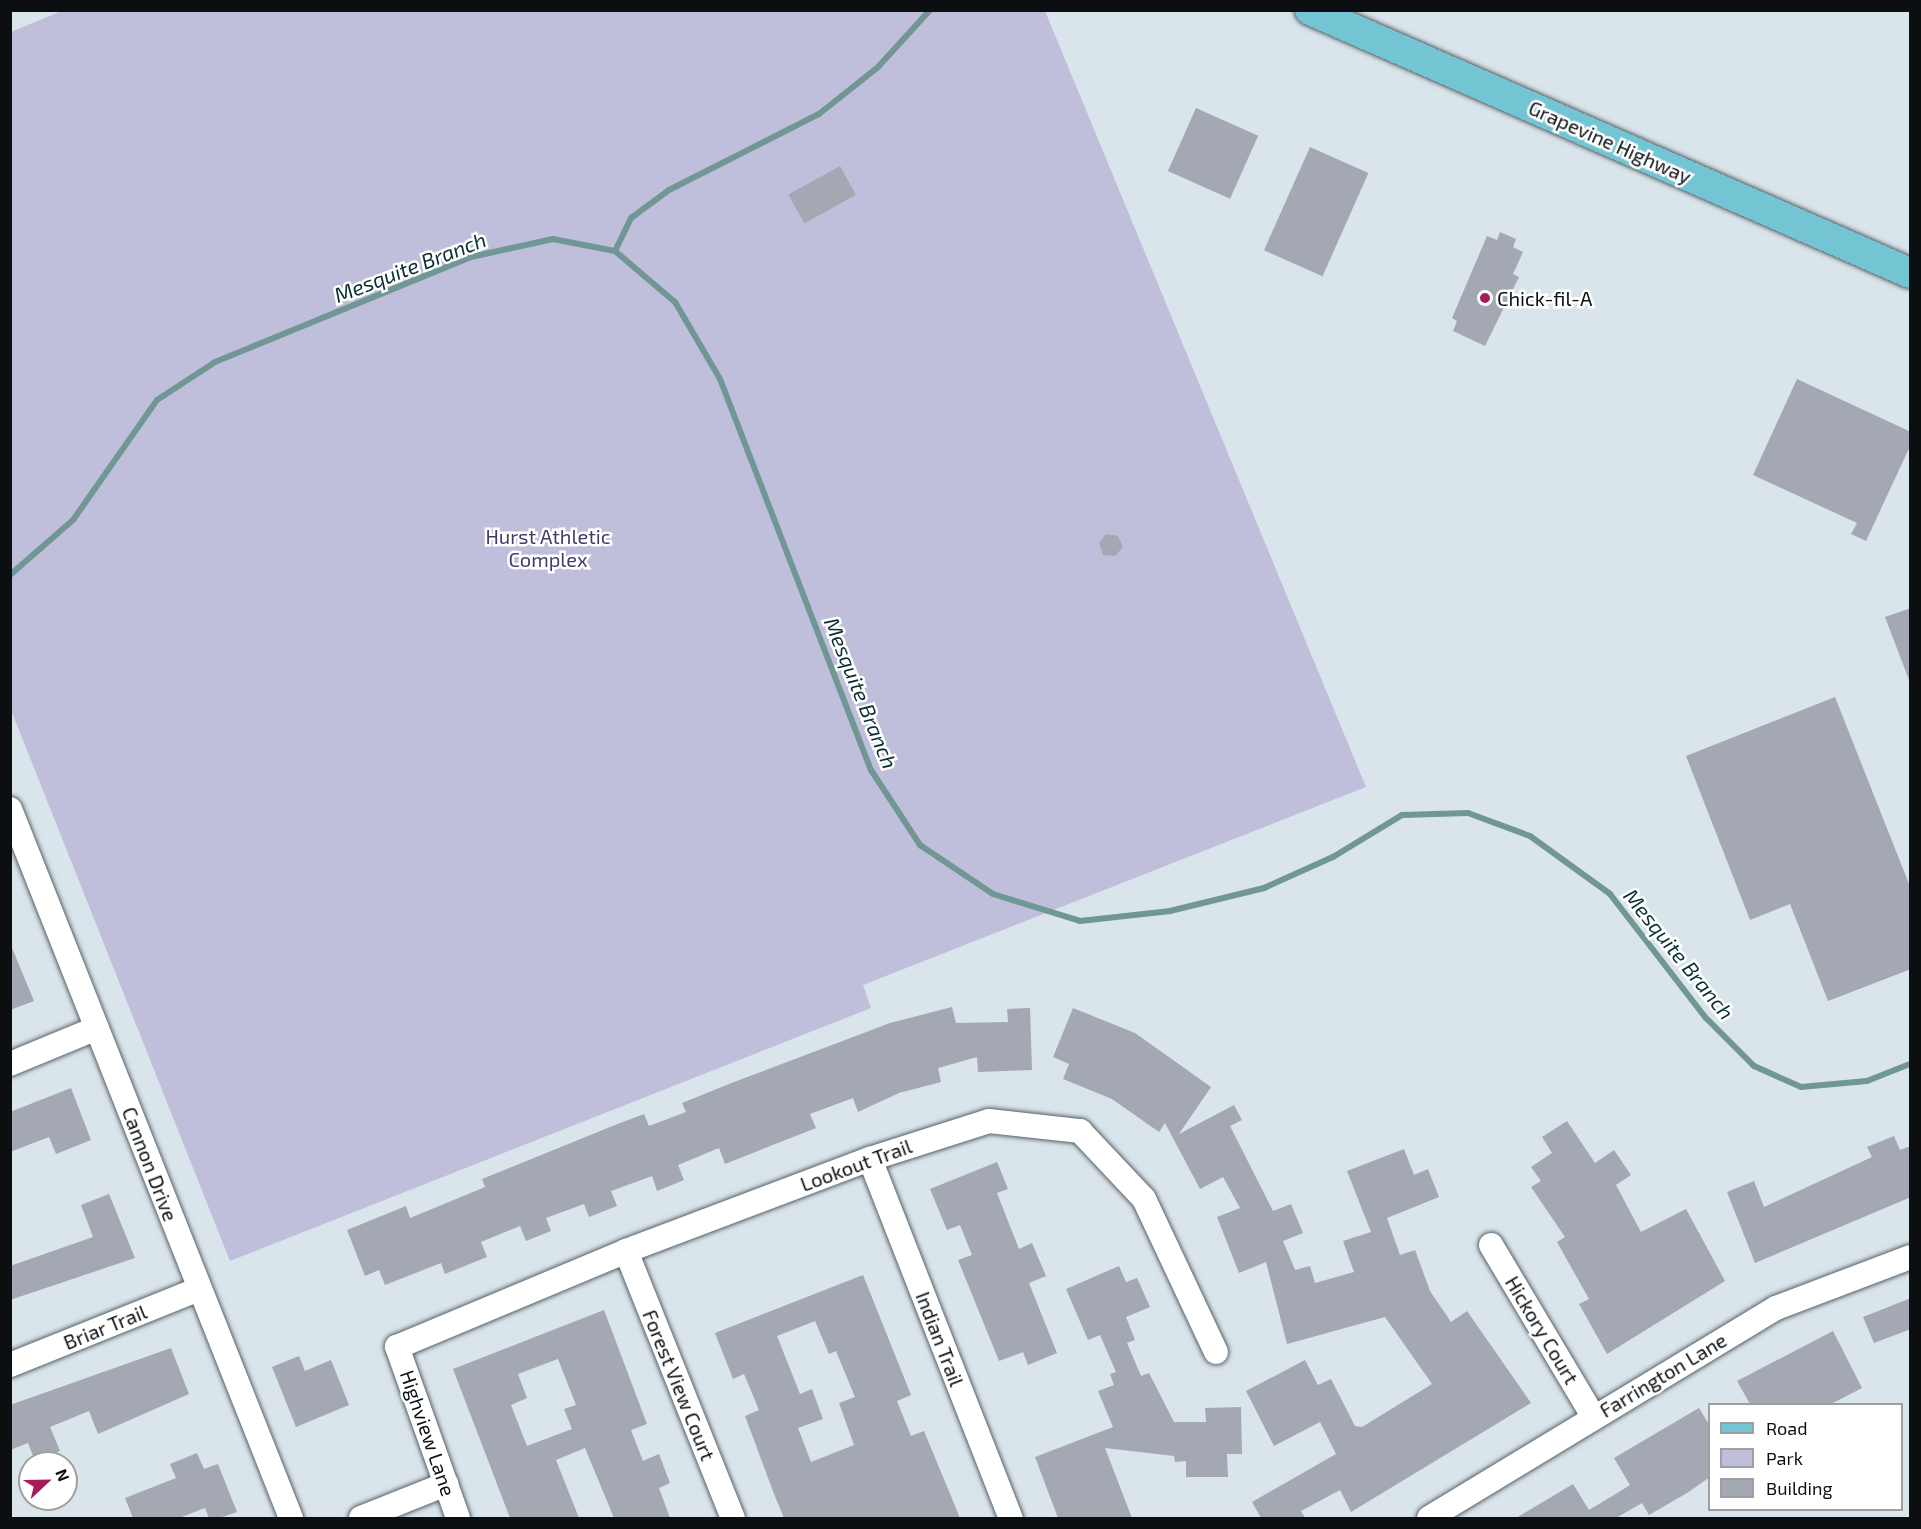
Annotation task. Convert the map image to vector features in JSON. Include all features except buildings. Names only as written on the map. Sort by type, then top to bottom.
[{"type":"main road","name":"Grapevine Highway","points":[[1310,10],[1911,273]]},
{"type":"street","name":"Cannon Drive","points":[[10,809],[291,1518]]},
{"type":"street","points":[[10,1064],[98,1028]]},
{"type":"street","name":"Lookout Trail","points":[[397,1347],[626,1251],[870,1159],[989,1121],[1080,1131],[1144,1199],[1216,1352]]},
{"type":"street","name":"Indian Trail","points":[[870,1159],[1011,1518]]},
{"type":"street","name":"Hickory Court","points":[[1491,1245],[1593,1416]]},
{"type":"street","name":"Forest View Court","points":[[626,1251],[733,1518]]},
{"type":"street","name":"Farrington Lane","points":[[1429,1518],[1593,1416],[1776,1308],[1911,1257]]},
{"type":"street","name":"Briar Trail","points":[[10,1365],[199,1289]]},
{"type":"street","name":"Highview Lane","points":[[397,1347],[458,1518]]},
{"type":"street","points":[[361,1518],[446,1484]]},
{"type":"green space","name":"Hurst Athletic Complex","points":[[64,10],[1045,11],[1366,787],[863,985],[871,1008],[230,1261],[11,710],[11,32]]},
{"type":"waterway","points":[[615,251],[631,218],[669,190],[819,114],[878,67],[930,10]]},
{"type":"waterway","name":"Mesquite Branch","points":[[10,575],[73,520],[157,400],[215,362],[471,257],[553,239],[615,251],[675,302],[720,379],[871,770],[920,845],[993,894],[1080,921],[1170,911],[1264,888],[1333,857],[1402,815],[1468,813],[1530,836],[1610,894],[1706,1018],[1754,1066],[1801,1087],[1867,1081],[1910,1064]]},
{"type":"place","name":"Chick-fil-A","points":[[1485,298]]}]
